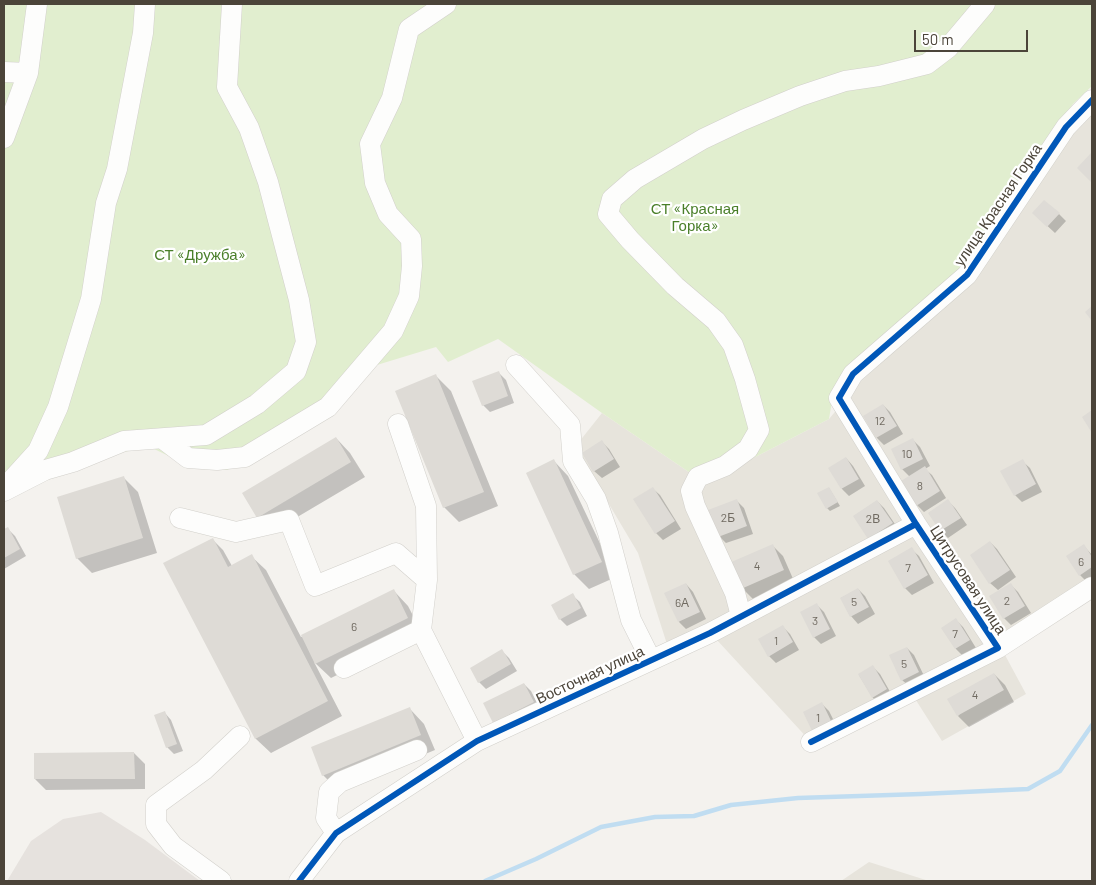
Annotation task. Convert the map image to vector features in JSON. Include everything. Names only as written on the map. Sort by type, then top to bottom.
[{"type":"street","points":[[4,138],[28,73],[37,4]]},
{"type":"street","points":[[4,490],[38,452],[58,407],[91,299],[106,202],[117,169],[143,33],[145,4]]},
{"type":"street","points":[[4,490],[45,470],[73,462],[124,441],[206,435],[257,404],[296,371],[306,342],[299,300],[268,182],[249,128],[227,87],[232,4]]},
{"type":"street","points":[[163,439],[188,458],[217,460],[244,457],[328,407],[393,331],[409,296],[412,266],[411,239],[388,214],[375,184],[370,144],[392,98],[409,29],[446,4]]},
{"type":"street","points":[[741,616],[735,593],[695,506],[691,491],[698,478],[724,466],[748,449],[759,430],[746,379],[733,345],[716,320],[674,286],[608,214],[612,199],[635,179],[703,139],[767,110],[800,96],[845,81],[879,76],[926,64],[948,48],[985,4]]},
{"type":"street","points":[[4,72],[28,73]]},
{"type":"street","name":"улица Красная Горка","points":[[839,398],[853,374],[967,275],[1066,127],[1092,100]]},
{"type":"street","points":[[516,365],[570,425],[573,461],[596,499],[608,533],[631,620],[651,660]]},
{"type":"street","name":"Цитрусовая улица","points":[[811,742],[998,648],[916,524],[839,398]]},
{"type":"street","points":[[398,424],[426,506],[427,580],[421,630],[477,741]]},
{"type":"street","points":[[180,518],[236,532],[289,520],[315,586],[396,553],[427,580]]},
{"type":"street","name":"Восточная улица","points":[[299,881],[336,833],[477,741],[741,616],[916,524]]},
{"type":"street","points":[[998,648],[1092,587]]},
{"type":"street","points":[[344,668],[421,630]]},
{"type":"street","points":[[220,881],[173,846],[156,824],[156,805],[204,770],[240,736]]},
{"type":"street","points":[[336,833],[326,818],[328,792],[340,782],[417,750]]},
{"type":"shaded area","points":[[1092,108],[1092,595],[1005,655],[1026,694],[942,741],[912,694],[811,742],[716,639],[672,660],[638,553],[575,447],[602,413],[705,483],[829,419],[859,383],[973,280],[1072,128]]},
{"type":"shaded area","points":[[101,812],[145,840],[200,881],[7,881],[31,841],[63,819]]},
{"type":"shaded area","points":[[869,862],[929,881],[841,881]]},
{"type":"green space","points":[[4,4],[1092,4],[1092,86],[1073,104],[958,274],[834,389],[829,419],[705,483],[498,339],[448,362],[436,347],[367,368],[329,414],[227,470],[181,462],[148,446],[124,452],[13,494],[4,495]]},
{"type":"building","points":[[1092,152],[1092,183],[1077,168]]},
{"type":"building","points":[[1044,200],[1060,213],[1047,227],[1032,213]]},
{"type":"building","points":[[1092,306],[1092,321],[1085,312]]},
{"type":"building","points":[[499,371],[508,396],[482,406],[472,381]]},
{"type":"building","points":[[436,374],[484,492],[443,508],[395,391]]},
{"type":"building","points":[[883,404],[897,426],[876,438],[863,416]]},
{"type":"building","points":[[1092,410],[1092,433],[1082,417]]},
{"type":"building","points":[[336,437],[351,462],[257,518],[242,493]]},
{"type":"building","points":[[913,438],[923,459],[901,470],[891,449]]},
{"type":"building","points":[[602,440],[614,459],[593,472],[582,453]]},
{"type":"building","points":[[846,457],[859,479],[841,489],[828,468]]},
{"type":"building","points":[[554,459],[602,562],[573,575],[526,473]]},
{"type":"building","points":[[1023,459],[1036,484],[1014,496],[1000,471]]},
{"type":"building","points":[[925,466],[940,491],[916,506],[901,481]]},
{"type":"building","points":[[124,476],[143,538],[76,559],[57,497]]},
{"type":"building","points":[[653,487],[675,521],[655,534],[633,499]]},
{"type":"building","points":[[829,487],[838,502],[826,509],[817,493]]},
{"type":"building","points":[[737,499],[747,526],[718,537],[708,510]]},
{"type":"building","points":[[948,499],[961,518],[940,531],[928,513]]},
{"type":"building","points":[[877,500],[893,523],[868,539],[853,516]]},
{"type":"building","points":[[8,527],[20,549],[4,558],[4,529]]},
{"type":"building","points":[[213,538],[228,567],[252,554],[328,701],[255,739],[163,563]]},
{"type":"building","points":[[990,541],[1010,570],[989,584],[970,555]]},
{"type":"building","points":[[773,544],[784,570],[741,589],[729,563]]},
{"type":"building","points":[[1084,544],[1092,557],[1092,567],[1079,576],[1066,556]]},
{"type":"building","points":[[912,547],[928,575],[904,589],[888,561]]},
{"type":"building","points":[[686,583],[700,612],[678,622],[664,593]]},
{"type":"building","points":[[1011,583],[1025,606],[1003,619],[989,596]]},
{"type":"building","points":[[858,588],[869,607],[850,617],[840,598]]},
{"type":"building","points":[[394,589],[408,618],[315,664],[301,635]]},
{"type":"building","points":[[573,593],[581,608],[559,620],[551,605]]},
{"type":"building","points":[[817,603],[830,629],[813,638],[800,612]]},
{"type":"building","points":[[956,618],[970,640],[955,649],[941,628]]},
{"type":"building","points":[[783,625],[793,642],[768,657],[758,639]]},
{"type":"building","points":[[907,647],[919,672],[901,681],[889,655]]},
{"type":"building","points":[[502,649],[511,664],[478,683],[470,668]]},
{"type":"building","points":[[873,665],[887,689],[872,698],[858,674]]},
{"type":"building","points":[[994,673],[1004,690],[957,716],[947,699]]},
{"type":"building","points":[[524,683],[534,702],[493,723],[483,703]]},
{"type":"building","points":[[822,702],[833,725],[814,735],[803,712]]},
{"type":"building","points":[[410,707],[421,735],[322,776],[311,747]]},
{"type":"building","points":[[165,711],[177,744],[166,748],[154,715]]},
{"type":"building","points":[[134,752],[135,779],[34,779],[34,753]]},
{"type":"waterway","points":[[485,881],[536,859],[601,827],[655,817],[694,816],[731,805],[798,798],[1028,789],[1060,771],[1092,725]]},
{"type":"cycle path","points":[[811,742],[998,648],[916,524],[839,398],[853,374],[967,275],[1066,127],[1092,100]]},
{"type":"cycle path","points":[[299,881],[336,833],[477,741],[710,633],[916,524]]},
{"type":"park label","name":"СТ «Красная Горка»","points":[[695,218]]},
{"type":"park label","name":"СТ «Дружба»","points":[[200,255]]}]
